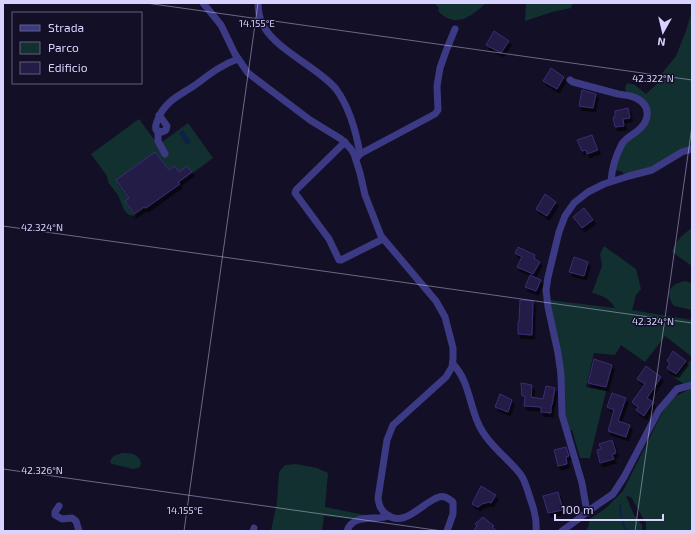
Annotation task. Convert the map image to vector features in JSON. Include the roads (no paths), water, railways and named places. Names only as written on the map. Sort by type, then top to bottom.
[{"type":"street","points":[[203,3],[221,25],[238,59],[248,73],[310,120],[345,142],[358,157]]},
{"type":"street","points":[[258,3],[264,26],[277,42],[335,87],[346,105],[354,126],[364,196],[383,239],[436,301],[445,317],[453,348],[452,364],[446,377],[393,425],[387,440],[378,498],[381,509],[389,516],[396,518],[408,516],[439,496],[444,497],[453,502],[454,506],[447,531]]},
{"type":"street","points":[[358,157],[435,114],[438,110],[437,86],[440,68],[455,29]]},
{"type":"street","points":[[165,154],[158,141],[158,132],[155,126],[164,107],[174,97],[186,91],[213,71],[238,59]]},
{"type":"street","points":[[570,80],[635,98],[646,105],[648,111],[645,121],[638,131],[623,142],[614,162],[611,181]]},
{"type":"street","points":[[158,132],[167,129],[167,126],[159,115]]},
{"type":"street","points":[[345,142],[296,190],[295,193],[329,239],[339,260],[342,260],[383,239]]},
{"type":"street","points":[[587,512],[582,483],[562,415],[561,374],[548,307],[546,290],[555,249],[565,216],[574,203],[588,192],[611,181],[652,170],[682,152],[692,149]]},
{"type":"street","points":[[452,364],[458,370],[466,384],[478,424],[502,456],[522,477],[534,509],[537,521],[536,531]]},
{"type":"street","points":[[562,531],[613,494],[624,477],[659,410],[677,389],[692,385]]},
{"type":"street","points":[[60,506],[55,512],[55,515],[62,519],[72,518],[76,521],[79,531]]},
{"type":"street","points":[[347,531],[354,521],[389,516]]},
{"type":"water","points":[[183,130],[191,142],[186,145],[179,133]]},
{"type":"waterway","points":[[620,505],[621,516],[626,531]]}]
